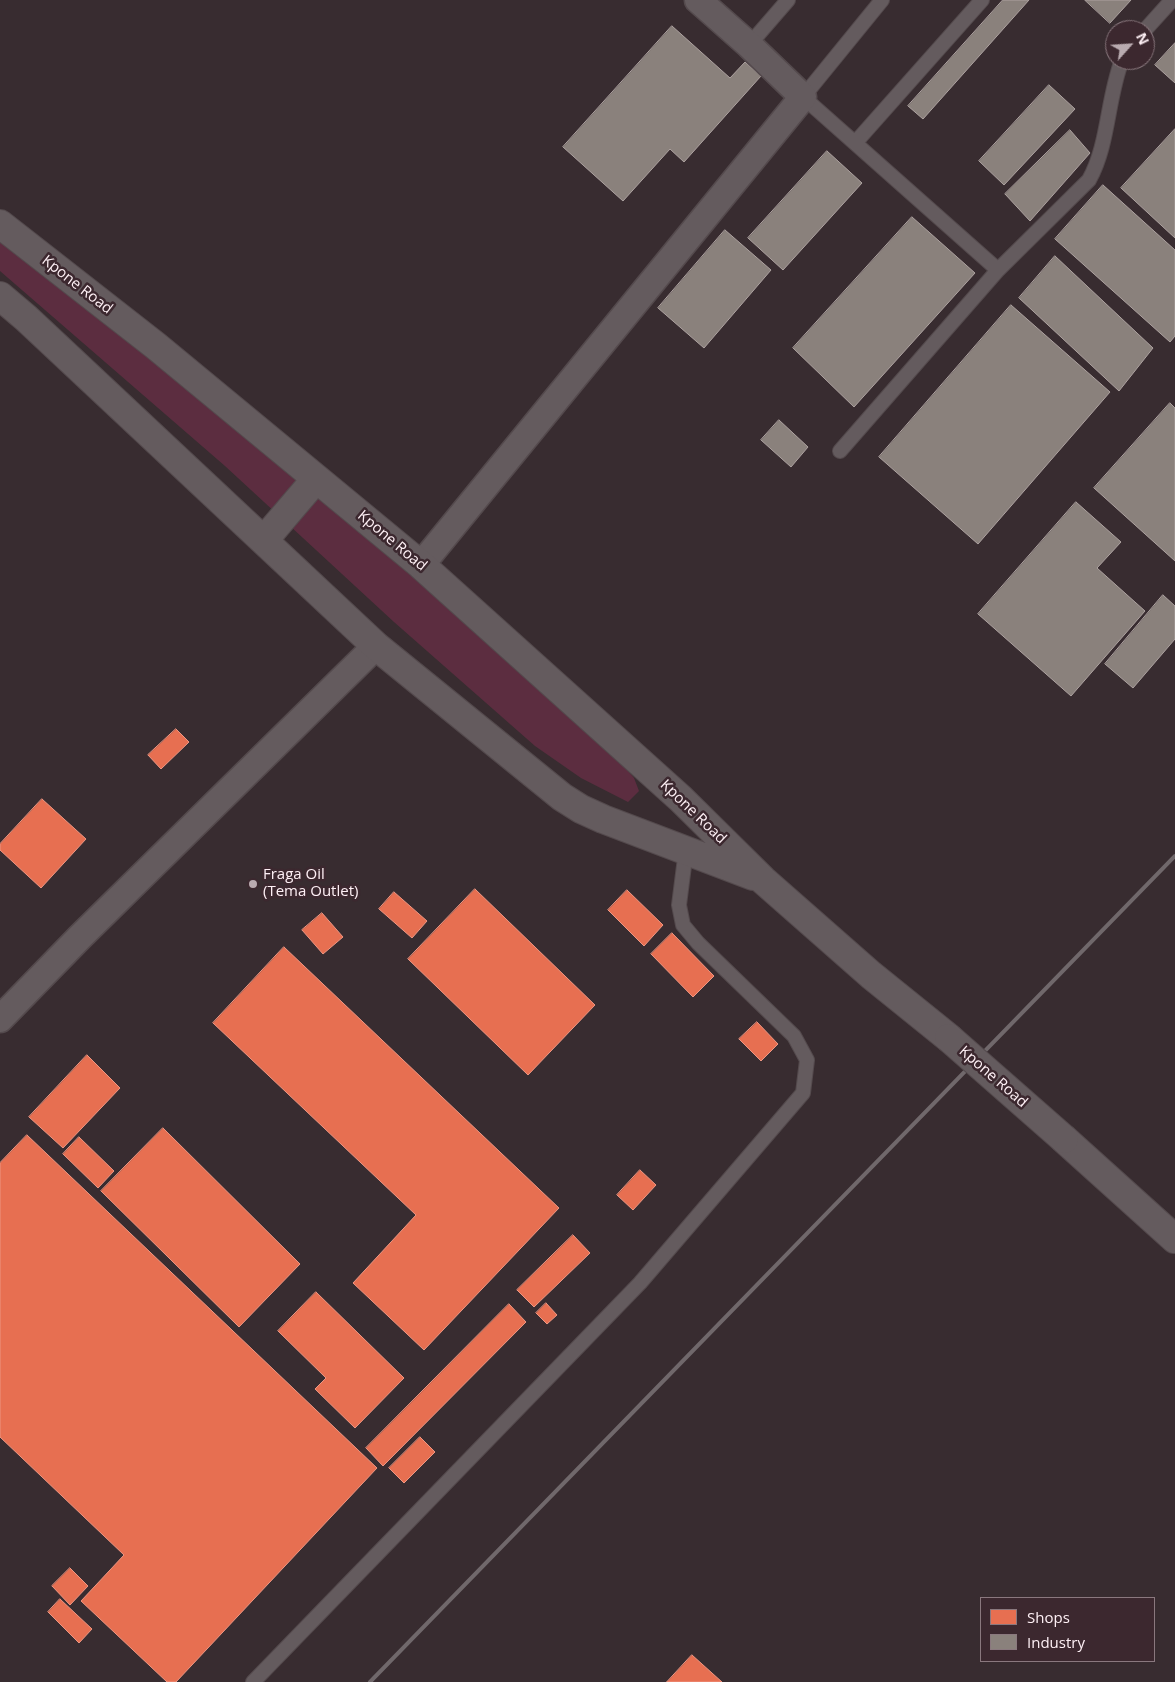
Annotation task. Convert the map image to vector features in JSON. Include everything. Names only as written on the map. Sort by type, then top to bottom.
[{"type":"main road","name":"Kpone Road","points":[[0,224],[156,346],[421,565],[681,799],[763,880],[871,975],[949,1038],[1175,1239]]},
{"type":"main road","name":"Kpone Road","points":[[0,296],[26,318],[376,646],[562,797],[581,809],[603,819],[763,880]]},
{"type":"main road","points":[[264,540],[316,479]]},
{"type":"street","points":[[421,565],[803,97],[749,44],[698,0]]},
{"type":"street","points":[[0,1018],[376,646]]},
{"type":"lane","points":[[749,44],[788,0]]},
{"type":"lane","points":[[882,0],[803,97],[998,270]]},
{"type":"lane","points":[[855,143],[982,0]]},
{"type":"lane","points":[[1154,20],[1172,0]]},
{"type":"lane","points":[[840,451],[998,270],[1089,180],[1098,165],[1118,70]]},
{"type":"lane","points":[[253,1682],[640,1284],[803,1093],[807,1060],[794,1036],[698,943],[683,925],[680,905],[686,850]]},
{"type":"shaded area","points":[[0,232],[199,386],[601,739],[634,778],[639,791],[628,802],[581,778],[535,746],[394,622],[225,466],[0,271]]},
{"type":"building: Shops","points":[[176,729],[189,742],[161,769],[148,755]]},
{"type":"building: Shops","points":[[42,799],[86,839],[41,888],[0,850],[0,844]]},
{"type":"building: Shops","points":[[475,889],[595,1005],[528,1075],[408,959]]},
{"type":"building: Shops","points":[[627,890],[663,925],[644,946],[608,910]]},
{"type":"building: Shops","points":[[394,892],[427,921],[412,938],[379,909]]},
{"type":"building: Shops","points":[[322,913],[343,937],[323,954],[302,930]]},
{"type":"building: Shops","points":[[672,933],[714,976],[693,997],[651,954]]},
{"type":"building: Shops","points":[[284,947],[559,1208],[424,1350],[353,1283],[416,1215],[213,1023]]},
{"type":"building: Shops","points":[[757,1022],[778,1044],[761,1061],[739,1039]]},
{"type":"building: Shops","points":[[87,1055],[120,1088],[63,1148],[29,1117]]},
{"type":"building: Shops","points":[[163,1128],[300,1264],[239,1327],[101,1191]]},
{"type":"building: Shops","points":[[27,1135],[377,1468],[176,1682],[167,1682],[81,1601],[124,1555],[0,1437],[0,1163]]},
{"type":"building: Shops","points":[[79,1137],[114,1171],[98,1188],[63,1154]]},
{"type":"building: Shops","points":[[640,1170],[656,1185],[633,1210],[617,1195]]},
{"type":"building: Shops","points":[[573,1235],[590,1253],[534,1307],[517,1290]]},
{"type":"building: Shops","points":[[316,1292],[404,1378],[355,1428],[315,1389],[326,1378],[278,1331]]},
{"type":"building: Shops","points":[[546,1303],[557,1315],[547,1324],[536,1313]]},
{"type":"building: Shops","points":[[509,1304],[526,1322],[383,1466],[366,1448]]},
{"type":"building: Shops","points":[[420,1437],[435,1452],[404,1483],[389,1468]]},
{"type":"building: Shops","points":[[70,1568],[88,1586],[70,1605],[52,1586]]},
{"type":"building: Shops","points":[[60,1599],[92,1629],[79,1643],[48,1612]]},
{"type":"building: Shops","points":[[692,1655],[722,1682],[667,1682]]},
{"type":"building: Industry","points":[[1003,0],[1029,0],[923,119],[908,106]]},
{"type":"building: Industry","points":[[1085,0],[1131,0],[1113,20],[1107,20]]},
{"type":"building: Industry","points":[[672,26],[730,78],[745,62],[761,76],[684,162],[670,149],[623,201],[563,147]]},
{"type":"building: Industry","points":[[1175,43],[1175,83],[1155,65]]},
{"type":"building: Industry","points":[[1049,85],[1075,109],[1004,185],[979,161]]},
{"type":"building: Industry","points":[[1175,129],[1175,238],[1121,188]]},
{"type":"building: Industry","points":[[1070,130],[1090,153],[1030,221],[1005,194]]},
{"type":"building: Industry","points":[[827,151],[862,183],[783,270],[748,238]]},
{"type":"building: Industry","points":[[1103,185],[1175,250],[1175,336],[1170,342],[1055,239]]},
{"type":"building: Industry","points":[[912,217],[975,273],[854,407],[793,348]]},
{"type":"building: Industry","points":[[725,230],[771,270],[704,348],[658,308]]},
{"type":"building: Industry","points":[[1055,256],[1153,348],[1119,391],[1019,298]]},
{"type":"building: Industry","points":[[1011,305],[1110,392],[978,544],[879,457]]},
{"type":"building: Industry","points":[[1170,403],[1175,408],[1175,561],[1094,488]]},
{"type":"building: Industry","points":[[779,420],[808,447],[791,467],[761,440]]},
{"type":"building: Industry","points":[[1076,502],[1121,542],[1097,568],[1145,611],[1071,696],[978,614]]},
{"type":"building: Industry","points":[[1163,595],[1175,606],[1175,639],[1133,688],[1105,664]]},
{"type":"railway","points":[[370,1682],[1175,856]]},
{"type":"place","name":"Fraga Oil (Tema Outlet)","points":[[253,884]]}]
